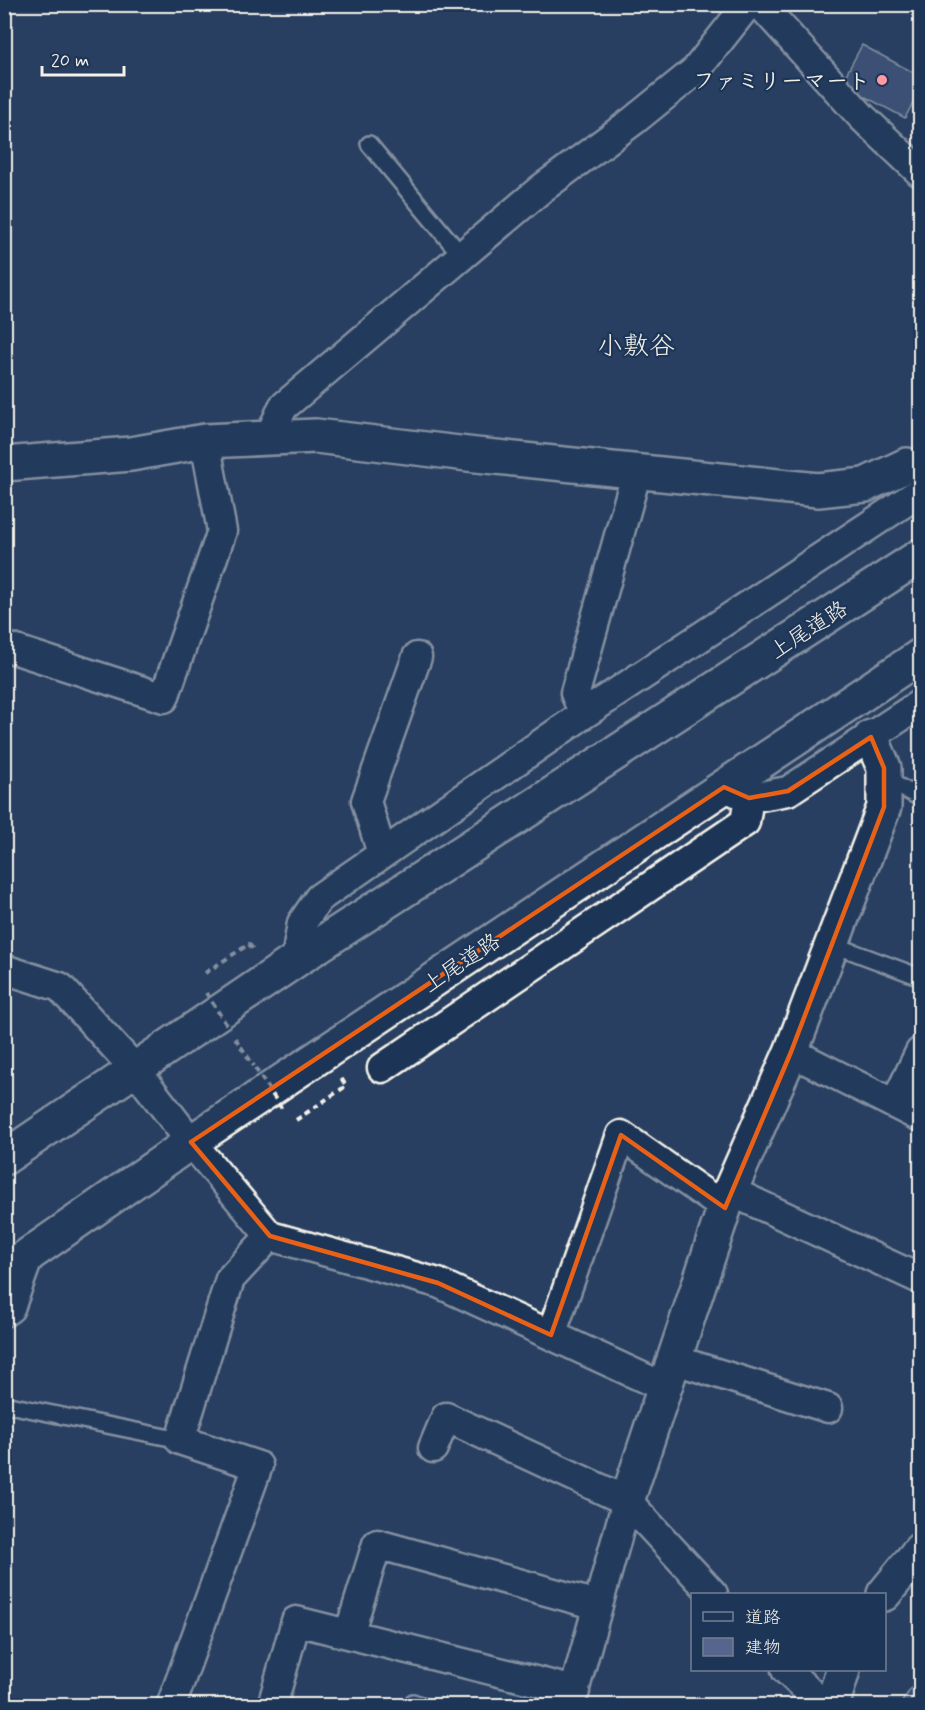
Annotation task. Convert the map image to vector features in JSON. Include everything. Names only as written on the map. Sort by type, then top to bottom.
[{"type":"main road","points":[[4,464],[131,454],[205,441],[316,436],[818,490],[865,485],[917,475]]},
{"type":"main road","name":"上尾道路","points":[[4,1158],[296,960],[921,556]]},
{"type":"main road","name":"上尾道路","points":[[17,1264],[191,1142],[737,793],[921,656]]},
{"type":"main road","points":[[627,1501],[727,1200],[791,1052],[884,807],[884,768],[871,737]]},
{"type":"main road","points":[[885,1593],[921,1550]]},
{"type":"main road","points":[[832,1706],[843,1671]]},
{"type":"street","points":[[268,438],[283,407],[541,189],[633,121],[696,70],[748,4]]},
{"type":"street","points":[[760,4],[862,117],[921,172]]},
{"type":"street","points":[[4,646],[164,698],[222,531],[205,441]]},
{"type":"street","points":[[584,714],[574,693],[637,471]]},
{"type":"street","points":[[296,960],[302,923],[319,898],[584,714],[917,475]]},
{"type":"street","points":[[382,854],[366,801],[417,657]]},
{"type":"street","points":[[382,1068],[745,822],[737,793],[788,791],[921,704]]},
{"type":"street","points":[[4,969],[60,987],[135,1069],[191,1142],[270,1236],[438,1282],[552,1335],[670,1374],[828,1408]]},
{"type":"street","points":[[791,1052],[921,1117]]},
{"type":"street","points":[[896,1104],[921,1052]]},
{"type":"street","points":[[552,1335],[621,1135],[727,1200],[921,1279]]},
{"type":"street","points":[[171,1706],[258,1466],[180,1440],[230,1279],[270,1236]]},
{"type":"street","points":[[4,1312],[10,1308],[17,1264]]},
{"type":"street","points":[[433,1448],[446,1417],[627,1501],[655,1534],[712,1593]]},
{"type":"street","points":[[272,1706],[297,1621],[573,1698],[627,1501]]},
{"type":"street","points":[[349,1634],[377,1544],[597,1605]]},
{"type":"street","points":[[787,1671],[825,1706]]},
{"type":"lane","points":[[369,144],[461,255]]},
{"type":"lane","points":[[884,778],[921,798]]},
{"type":"lane","points":[[832,944],[921,977]]},
{"type":"lane","points":[[4,1404],[180,1440]]},
{"type":"path","points":[[206,993],[282,1109]]},
{"type":"highlighted area","points":[[871,737],[884,768],[884,807],[791,1052],[725,1208],[621,1135],[551,1335],[438,1283],[270,1236],[191,1142],[724,787],[749,798],[788,791]]},
{"type":"building","name":"ファミリーマート","points":[[862,45],[920,76],[920,89],[905,118],[841,84]]},
{"type":"building","points":[[920,1675],[920,1706],[899,1706]]},
{"type":"place","name":"ファミリーマート","points":[[882,80]]},
{"type":"district","name":"小敷谷","points":[[636,345]]}]
